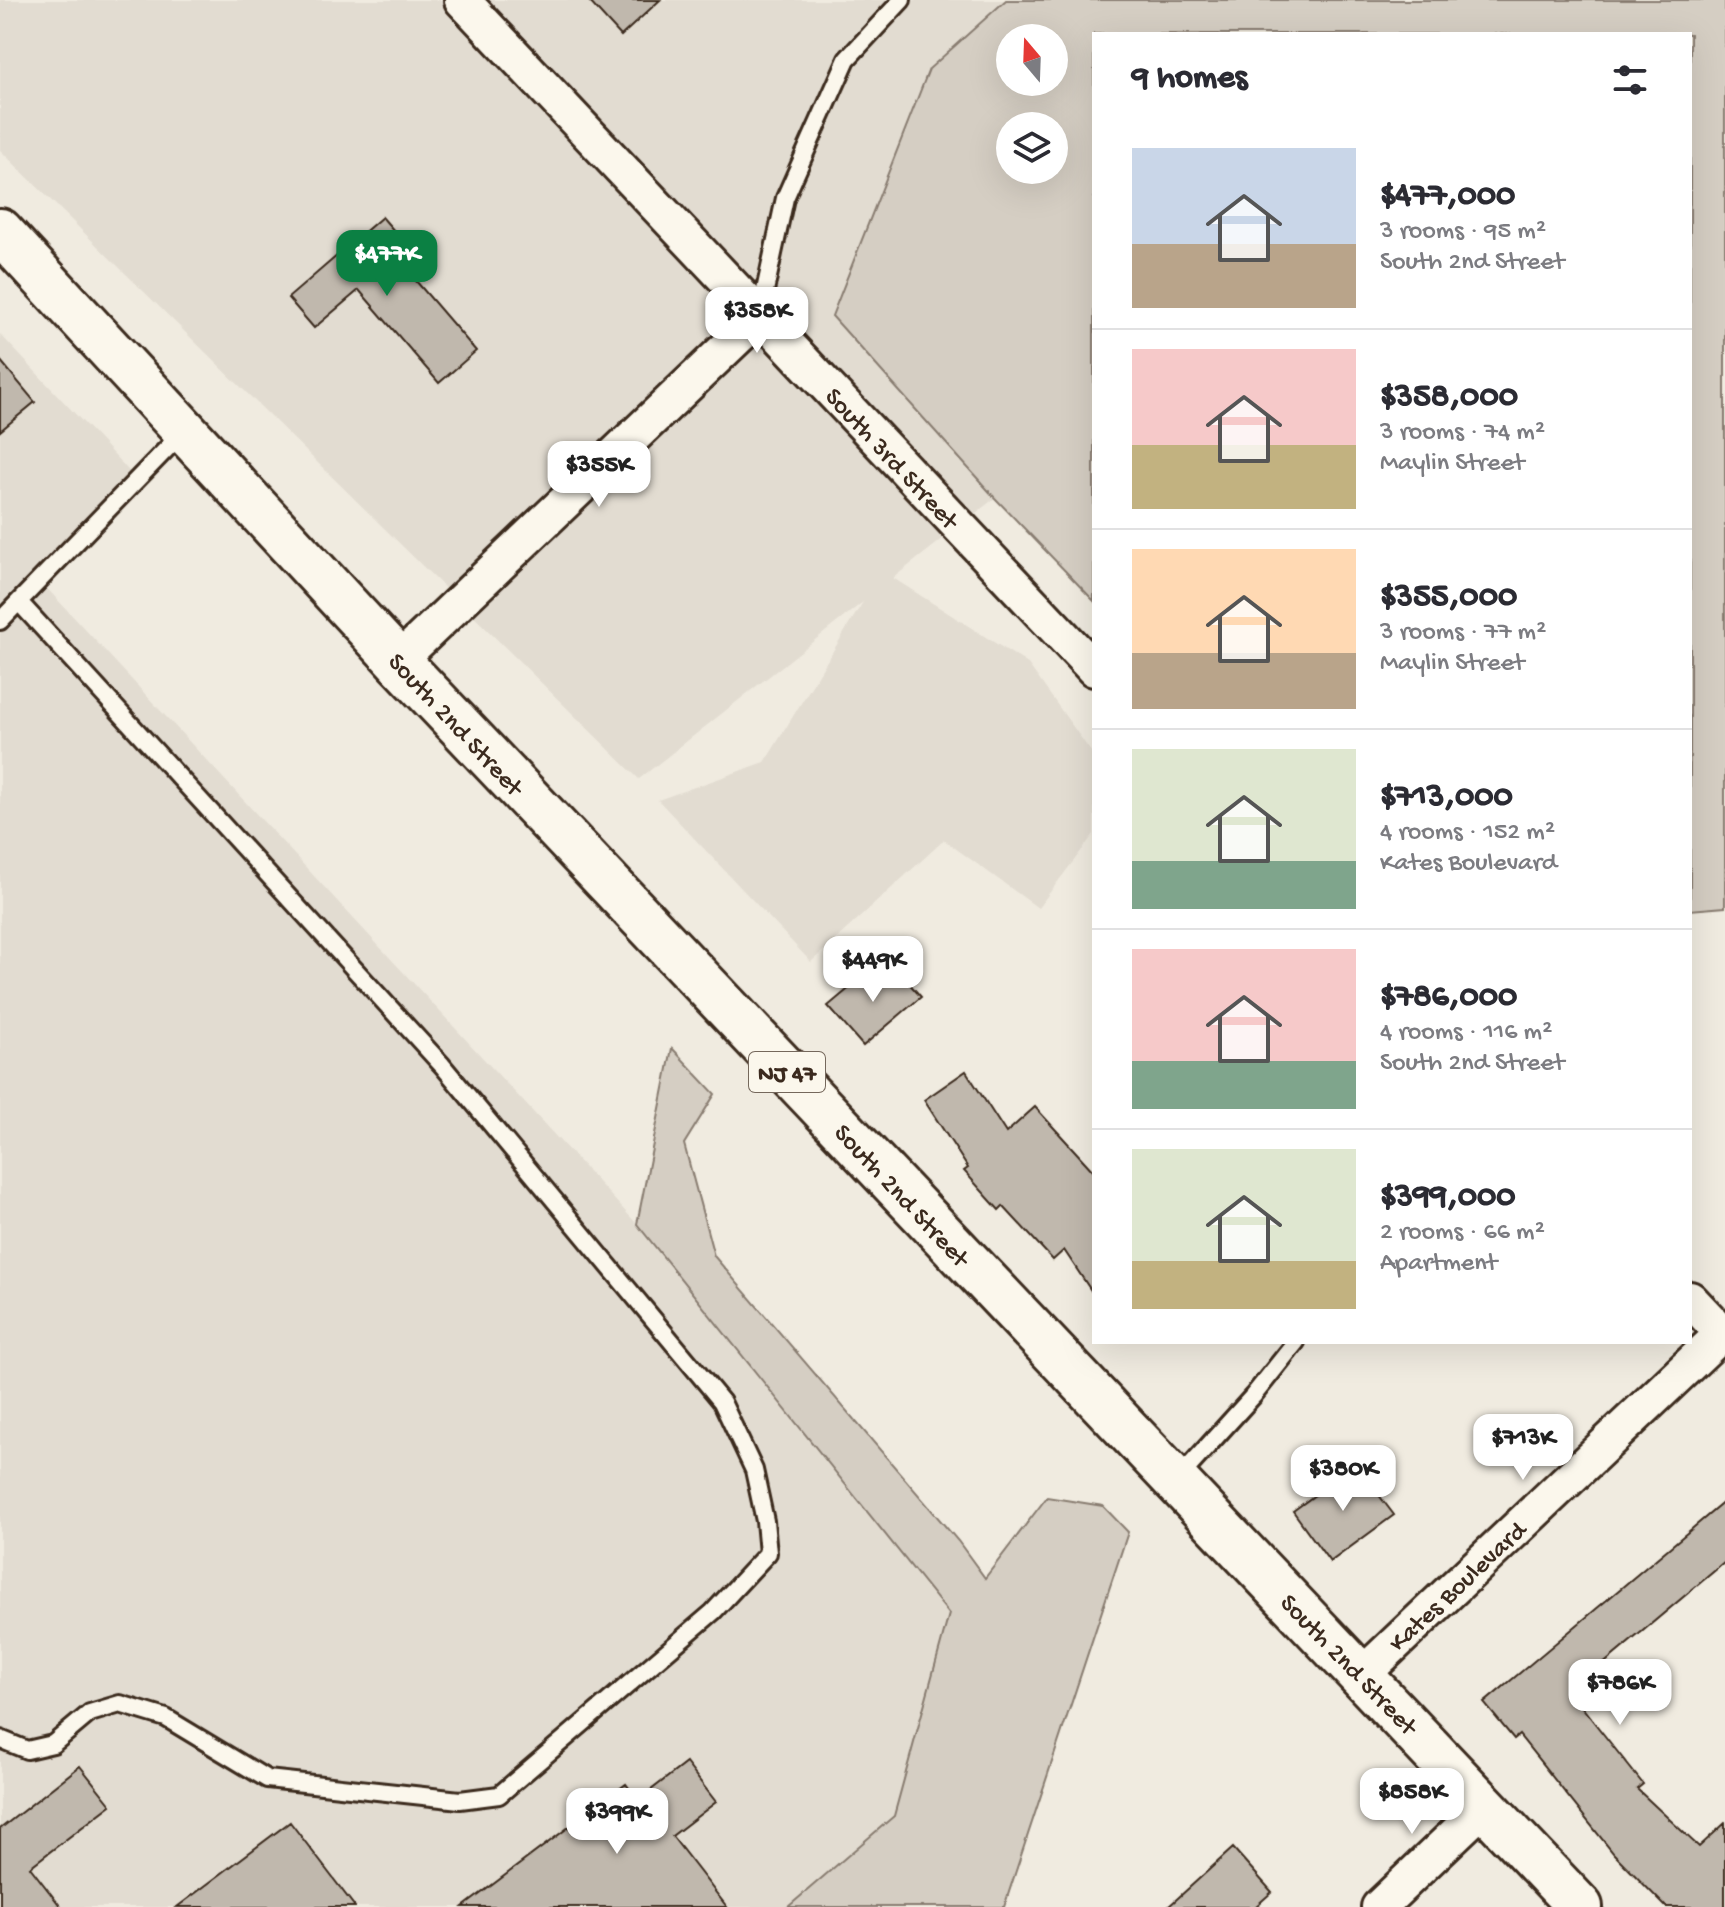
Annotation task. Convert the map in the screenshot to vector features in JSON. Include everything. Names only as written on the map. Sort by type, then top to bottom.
[{"type":"main road","name":"South 2nd Street","points":[[0,231],[398,661],[1580,1907]]},
{"type":"street","name":"South 3rd Street","points":[[462,0],[1092,667]]},
{"type":"street","points":[[398,661],[760,316]]},
{"type":"street","points":[[1692,1301],[1724,1333]]},
{"type":"street","name":"Kates Boulevard","points":[[1362,1675],[1724,1333]]},
{"type":"street","points":[[1379,1907],[1485,1806]]},
{"type":"lane","points":[[760,316],[785,198],[847,59],[902,0]]},
{"type":"lane","points":[[0,621],[186,429]]},
{"type":"lane","points":[[0,1739],[27,1750],[53,1744],[90,1713],[120,1704],[166,1718],[267,1779],[460,1800],[499,1795],[713,1612],[768,1553],[754,1470],[722,1402],[442,1065],[19,602]]},
{"type":"lane","points":[[1176,1481],[1253,1396],[1294,1344]]},
{"type":"shaded area","points":[[0,0],[1006,0],[929,69],[832,316],[995,498],[893,578],[1028,664],[1092,753],[1092,837],[1038,908],[944,840],[811,962],[658,800],[765,762],[863,602],[639,779],[0,150]]},
{"type":"shaded area","points":[[1006,0],[1725,0],[1725,907],[1692,910],[1692,32],[1092,32],[1092,599],[995,498],[832,316],[929,69]]},
{"type":"shaded area","points":[[0,334],[144,487],[42,583],[637,1224],[949,1613],[894,1817],[788,1907],[0,1907]]},
{"type":"shaded area","points":[[672,1048],[715,1094],[684,1144],[714,1256],[958,1541],[985,1578],[1047,1497],[1103,1506],[1128,1532],[1004,1907],[788,1907],[894,1816],[949,1614],[637,1224]]},
{"type":"building","points":[[588,0],[660,0],[621,36]]},
{"type":"building","points":[[382,217],[422,263],[410,274],[476,351],[439,383],[359,290],[314,328],[288,298]]},
{"type":"building","points":[[0,360],[35,402],[0,431]]},
{"type":"building","points":[[877,965],[892,982],[901,974],[921,997],[863,1046],[828,1006]]},
{"type":"building","points":[[966,1071],[1006,1133],[1035,1107],[1092,1170],[1092,1292],[1064,1250],[1053,1260],[1003,1206],[999,1210],[964,1171],[968,1168],[924,1100]]},
{"type":"building","points":[[1356,1465],[1394,1515],[1330,1562],[1293,1511]]},
{"type":"building","points":[[1725,1501],[1725,1562],[1570,1692],[1643,1784],[1637,1789],[1699,1847],[1725,1823],[1725,1907],[1666,1907],[1614,1854],[1519,1735],[1514,1739],[1484,1703]]},
{"type":"building","points":[[686,1763],[716,1802],[672,1836],[727,1907],[463,1907],[626,1784],[638,1800]]},
{"type":"building","points":[[80,1766],[111,1805],[30,1867],[61,1907],[0,1907],[0,1829]]},
{"type":"building","points":[[290,1822],[355,1907],[177,1907]]},
{"type":"building","points":[[1233,1848],[1272,1892],[1255,1907],[1168,1907]]}]
